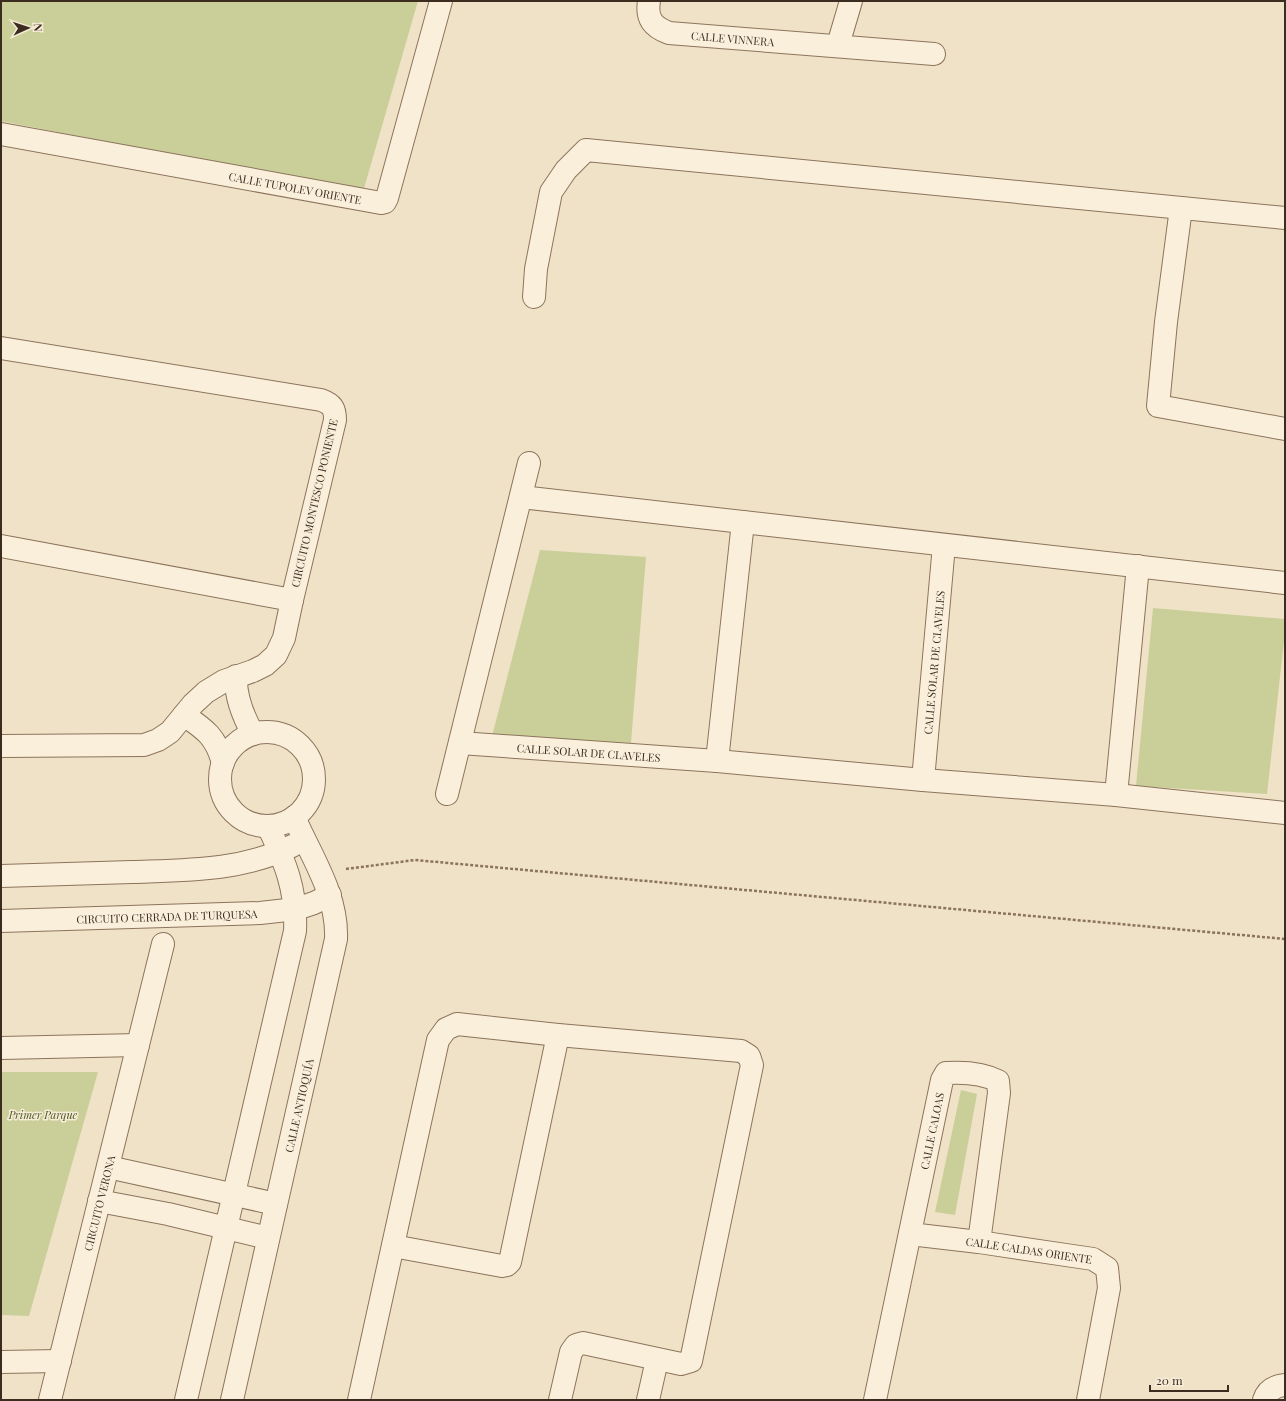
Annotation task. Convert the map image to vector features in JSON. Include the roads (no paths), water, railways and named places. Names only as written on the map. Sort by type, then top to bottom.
[{"type":"street","name":"CALLE TUPOLEV ORIENTE","points":[[1,134],[382,203],[385,202],[387,198],[441,1]]},
{"type":"street","name":"CALLE VINNERA","points":[[648,1],[649,18],[660,30],[669,33],[838,45],[934,54]]},
{"type":"street","points":[[838,45],[851,1]]},
{"type":"street","points":[[534,297],[536,269],[551,192],[566,170],[586,150],[1285,218]]},
{"type":"street","points":[[1181,208],[1166,322],[1158,406],[1285,429]]},
{"type":"street","name":"CIRCUITO MONTESCO PONIENTE","points":[[1,348],[321,400],[328,402],[333,407],[335,420],[284,638],[276,655],[265,665],[253,671],[224,681],[206,692],[170,732],[158,740],[144,745],[1,746]]},
{"type":"street","points":[[447,794],[529,463]]},
{"type":"street","points":[[520,497],[1285,583]]},
{"type":"street","points":[[717,761],[743,522]]},
{"type":"street","name":"CALLE SOLAR DE CLAVELES","points":[[923,780],[944,545]]},
{"type":"street","points":[[1,546],[292,600]]},
{"type":"street","points":[[1116,795],[1138,566]]},
{"type":"street","points":[[236,676],[236,691],[238,699],[253,734]]},
{"type":"street","points":[[184,715],[203,728],[213,738],[220,750],[223,763]]},
{"type":"street","points":[[269,732],[285,735],[299,744],[309,758],[314,774],[312,790],[306,805],[294,817],[282,823],[268,826],[243,820],[234,812],[226,801],[221,789],[220,776],[223,763],[228,754],[234,745],[253,734],[269,732]]},
{"type":"street","name":"CALLE SOLAR DE CLAVELES","points":[[460,743],[717,761],[923,780],[1116,795],[1285,813]]},
{"type":"street","name":"CALLE ANTIOQUÍA","points":[[232,1400],[336,939],[337,926],[330,895],[294,817]]},
{"type":"street","points":[[186,1400],[295,931],[296,909],[290,882],[280,852],[268,826]]},
{"type":"street","points":[[1,876],[199,870],[234,865],[262,858],[280,852],[304,840]]},
{"type":"street","name":"CIRCUITO CERRADA DE TURQUESA","points":[[1,920],[205,915],[260,912],[296,909],[314,903],[330,895]]},
{"type":"street","name":"CIRCUITO VERONA","points":[[50,1400],[163,944]]},
{"type":"street","points":[[358,1400],[438,1040],[446,1029],[457,1024],[558,1035],[741,1051],[749,1056],[752,1065],[691,1361],[681,1364],[583,1343],[576,1346],[571,1352],[560,1400]]},
{"type":"street","points":[[393,1246],[502,1266],[507,1265],[510,1262],[558,1035]]},
{"type":"street","points":[[1,1048],[138,1045]]},
{"type":"street","name":"CALLE CALOAS","points":[[875,1400],[942,1080],[946,1073],[954,1072],[989,1076],[998,1081],[999,1093],[979,1242]]},
{"type":"street","points":[[108,1167],[276,1204]]},
{"type":"street","points":[[99,1201],[168,1214],[268,1238]]},
{"type":"street","name":"CALLE CALDAS ORIENTE","points":[[910,1234],[979,1242],[1093,1259],[1107,1268],[1109,1288],[1088,1400]]},
{"type":"street","points":[[648,1400],[657,1360]]},
{"type":"street","points":[[1,1362],[60,1361]]},
{"type":"street","points":[[1264,1400],[1266,1394],[1270,1390],[1275,1387],[1285,1385]]},
{"type":"park label","name":"Primer Parque","points":[[43,1114]]}]
